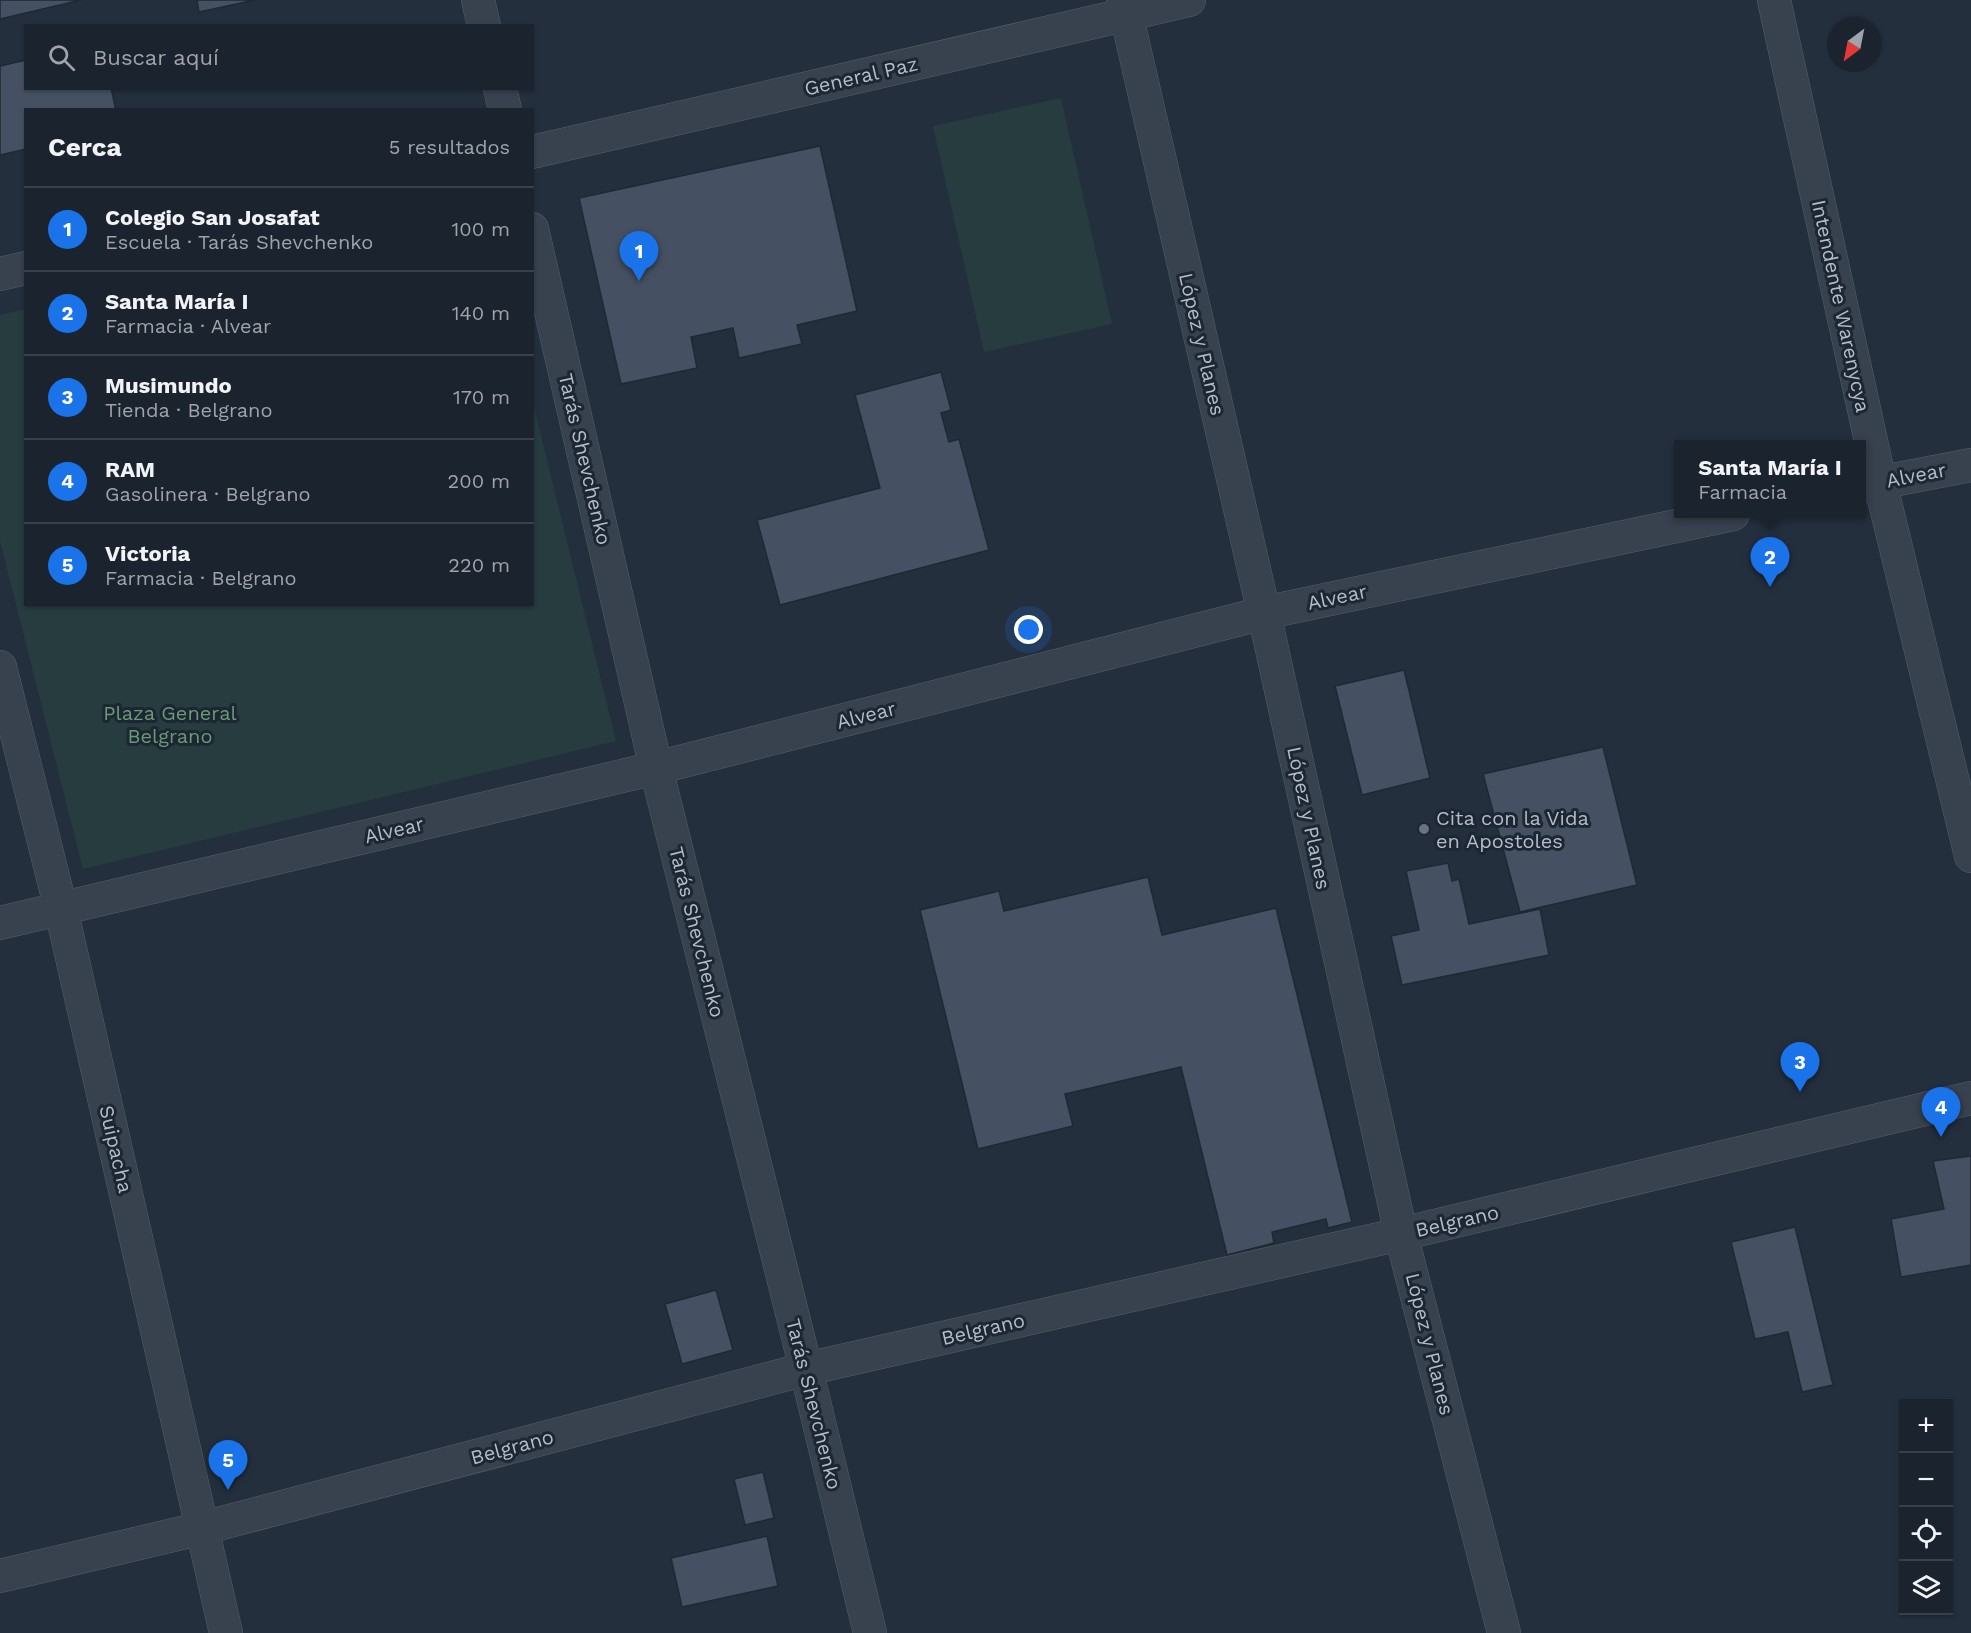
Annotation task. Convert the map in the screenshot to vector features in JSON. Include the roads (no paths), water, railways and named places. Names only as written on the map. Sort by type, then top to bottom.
[{"type":"street","points":[[478,0],[484,24]]},
{"type":"street","name":"General Paz","points":[[534,152],[1125,8],[1190,0]]},
{"type":"street","name":"Intendente Warenycya","points":[[1774,0],[1862,440]]},
{"type":"street","name":"López y Planes","points":[[1125,8],[1264,613],[1401,1234],[1504,1633]]},
{"type":"street","points":[[500,90],[505,108]]},
{"type":"street","name":"Tarás Shevchenko","points":[[534,238],[656,768],[870,1633]]},
{"type":"street","points":[[0,274],[24,268]]},
{"type":"street","name":"Intendente Warenycya","points":[[1866,459],[1971,856]]},
{"type":"street","name":"Alvear","points":[[1871,484],[1971,465]]},
{"type":"street","name":"Alvear","points":[[0,922],[656,768],[1264,613],[1710,518]]},
{"type":"street","name":"Suipacha","points":[[0,667],[61,909],[226,1633]]},
{"type":"street","name":"Belgrano","points":[[0,1576],[203,1528],[806,1369],[1401,1234],[1971,1098]]},
{"type":"place","name":"Colegio San Josafat","points":[[639,281]]},
{"type":"place","name":"Santa María I","points":[[1770,587]]},
{"type":"place","name":"Cita con la Vida en Apostoles","points":[[1424,829]]},
{"type":"place","name":"Musimundo","points":[[1800,1092]]},
{"type":"place","name":"RAM","points":[[1941,1137]]},
{"type":"place","name":"Victoria","points":[[228,1490]]},
{"type":"park label","name":"Plaza General Belgrano","points":[[170,724]]}]
